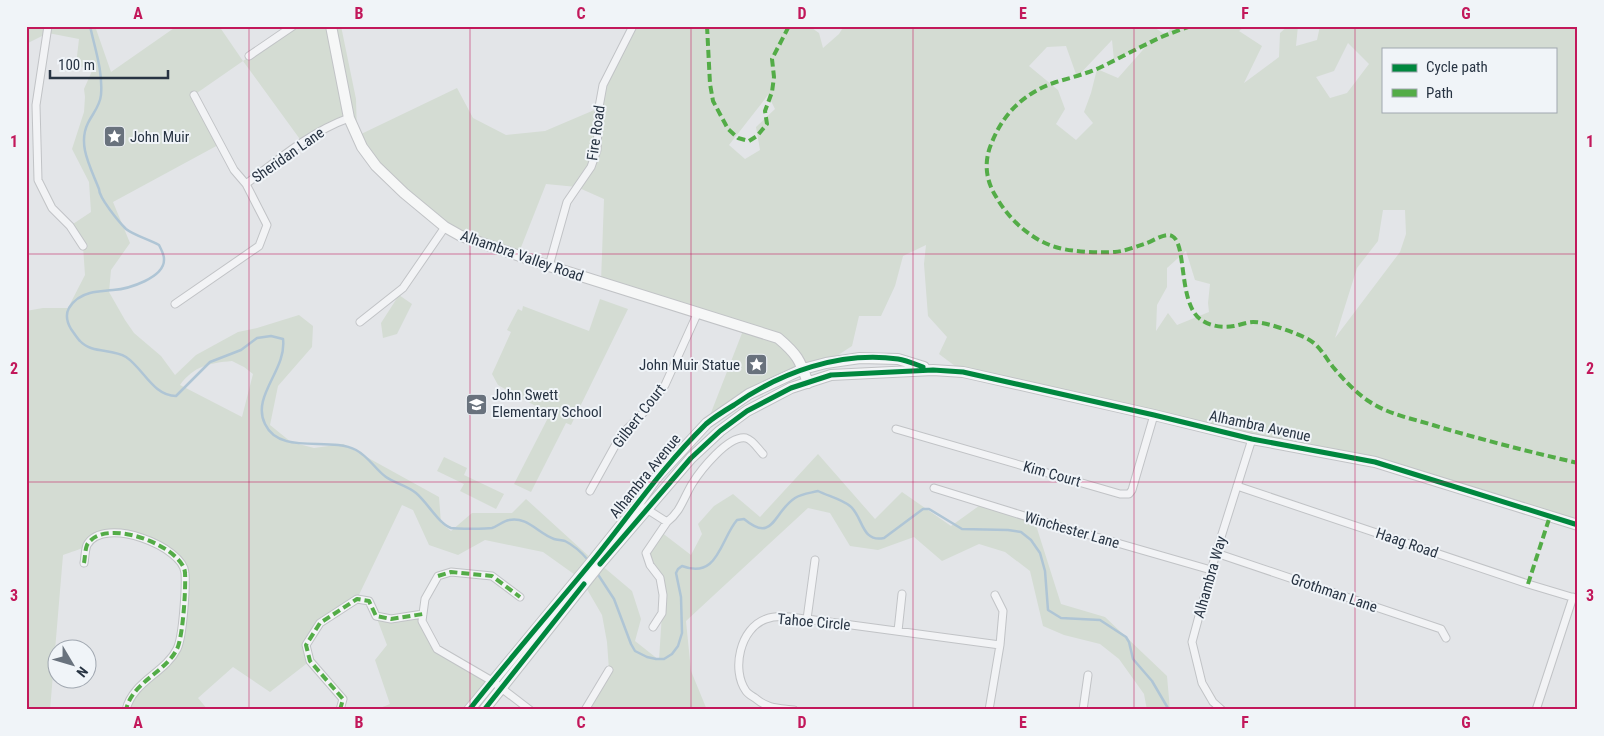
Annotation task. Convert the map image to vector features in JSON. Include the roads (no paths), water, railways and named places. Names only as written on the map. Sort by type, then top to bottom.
[{"type":"main road","name":"Alhambra Valley Road","points":[[331,26],[349,118],[362,147],[376,166],[404,193],[445,227],[461,236],[549,266],[778,338],[792,349],[800,360],[808,383]]},
{"type":"main road","name":"Alhambra Avenue","points":[[484,710],[596,562],[656,478],[708,423],[749,394],[803,369],[826,363],[860,358],[898,359],[933,370]]},
{"type":"main road","name":"Alhambra Avenue","points":[[596,562],[648,510],[691,458],[720,431],[747,411],[791,388],[831,375],[933,370],[963,372],[1252,439],[1375,462],[1578,525]]},
{"type":"main road","name":"Alhambra Avenue","points":[[469,710],[492,681],[581,581]]},
{"type":"street","points":[[48,26],[36,105],[38,180],[52,208],[70,226],[82,246]]},
{"type":"street","points":[[249,56],[293,26]]},
{"type":"street","name":"Fire Road","points":[[549,266],[566,202],[591,167],[597,150],[599,108],[603,85],[633,26]]},
{"type":"street","points":[[194,95],[234,170],[246,184]]},
{"type":"street","name":"Sheridan Lane","points":[[175,304],[259,246],[267,225],[246,184],[302,142],[331,124],[349,118]]},
{"type":"street","points":[[360,322],[404,288],[445,227]]},
{"type":"street","name":"Gilbert Court","points":[[590,491],[621,436],[645,411],[665,385],[698,312]]},
{"type":"street","name":"Kim Court","points":[[896,429],[1120,494],[1128,494],[1132,490],[1154,415]]},
{"type":"street","points":[[653,627],[662,613],[663,595],[660,578],[650,565],[646,553],[667,522],[676,515],[692,484],[720,450],[736,440],[746,438],[754,443],[763,454]]},
{"type":"street","name":"Alhambra Way","points":[[1222,710],[1213,702],[1202,683],[1192,642],[1216,553],[1252,439]]},
{"type":"street","name":"Haag Road","points":[[1237,486],[1575,598]]},
{"type":"street","name":"Winchester Lane","points":[[934,488],[1211,570]]},
{"type":"street","points":[[638,504],[667,522]]},
{"type":"street","points":[[84,564],[87,546],[101,533],[109,532],[131,534],[164,548],[178,558],[186,572],[182,631],[177,650],[167,662],[134,692],[126,710]]},
{"type":"street","name":"Grothman Lane","points":[[1216,553],[1440,629],[1446,638]]},
{"type":"street","points":[[808,619],[815,560]]},
{"type":"street","points":[[520,597],[492,576],[451,572],[438,576],[425,599],[422,621],[437,649],[492,681],[530,710]]},
{"type":"street","points":[[898,631],[902,594]]},
{"type":"street","points":[[989,710],[1000,645],[1003,611],[995,595]]},
{"type":"street","points":[[1536,710],[1575,598]]},
{"type":"street","points":[[340,710],[343,699],[310,662],[306,645],[320,623],[357,599],[369,601],[376,616],[391,619],[423,614]]},
{"type":"street","name":"Tahoe Circle","points":[[794,710],[766,708],[746,692],[738,672],[742,643],[751,628],[765,619],[778,616],[808,619],[1000,645]]},
{"type":"street","points":[[585,710],[609,670]]},
{"type":"street","points":[[1083,710],[1088,675]]},
{"type":"waterway","points":[[90,26],[101,77],[101,95],[85,131],[86,156],[102,198],[110,210],[126,229],[159,245],[164,259],[163,266],[159,272],[136,285],[87,294],[78,298],[69,308],[67,318],[68,324],[80,341],[90,348],[126,357],[155,387],[168,395],[176,396],[210,362],[241,350],[257,338],[271,336],[283,339],[280,361],[262,403],[262,414],[265,424],[272,434],[282,440],[294,443],[345,446],[356,450],[365,456],[386,477],[416,493],[438,518],[451,528],[489,528],[515,519],[533,526],[548,537],[565,541],[588,560]]},
{"type":"waterway","points":[[597,573],[614,599],[635,651],[647,657],[664,659],[672,654],[678,646],[682,633],[681,597],[676,573],[678,569],[682,566],[694,569],[703,568],[711,563],[717,556],[737,520],[744,519],[754,526],[768,527],[795,498],[818,491],[839,499],[850,506],[858,516],[863,528],[871,537],[884,538],[923,509],[929,509],[962,529],[1021,532],[1031,540],[1040,553],[1045,571],[1048,610],[1061,618],[1100,620],[1126,637],[1133,659],[1152,681],[1169,710]]},
{"type":"place","name":"John Muir","points":[[114,137]]},
{"type":"place","name":"John Muir Statue","points":[[756,365]]},
{"type":"place","name":"John Swett Elementary School","points":[[476,404]]}]
